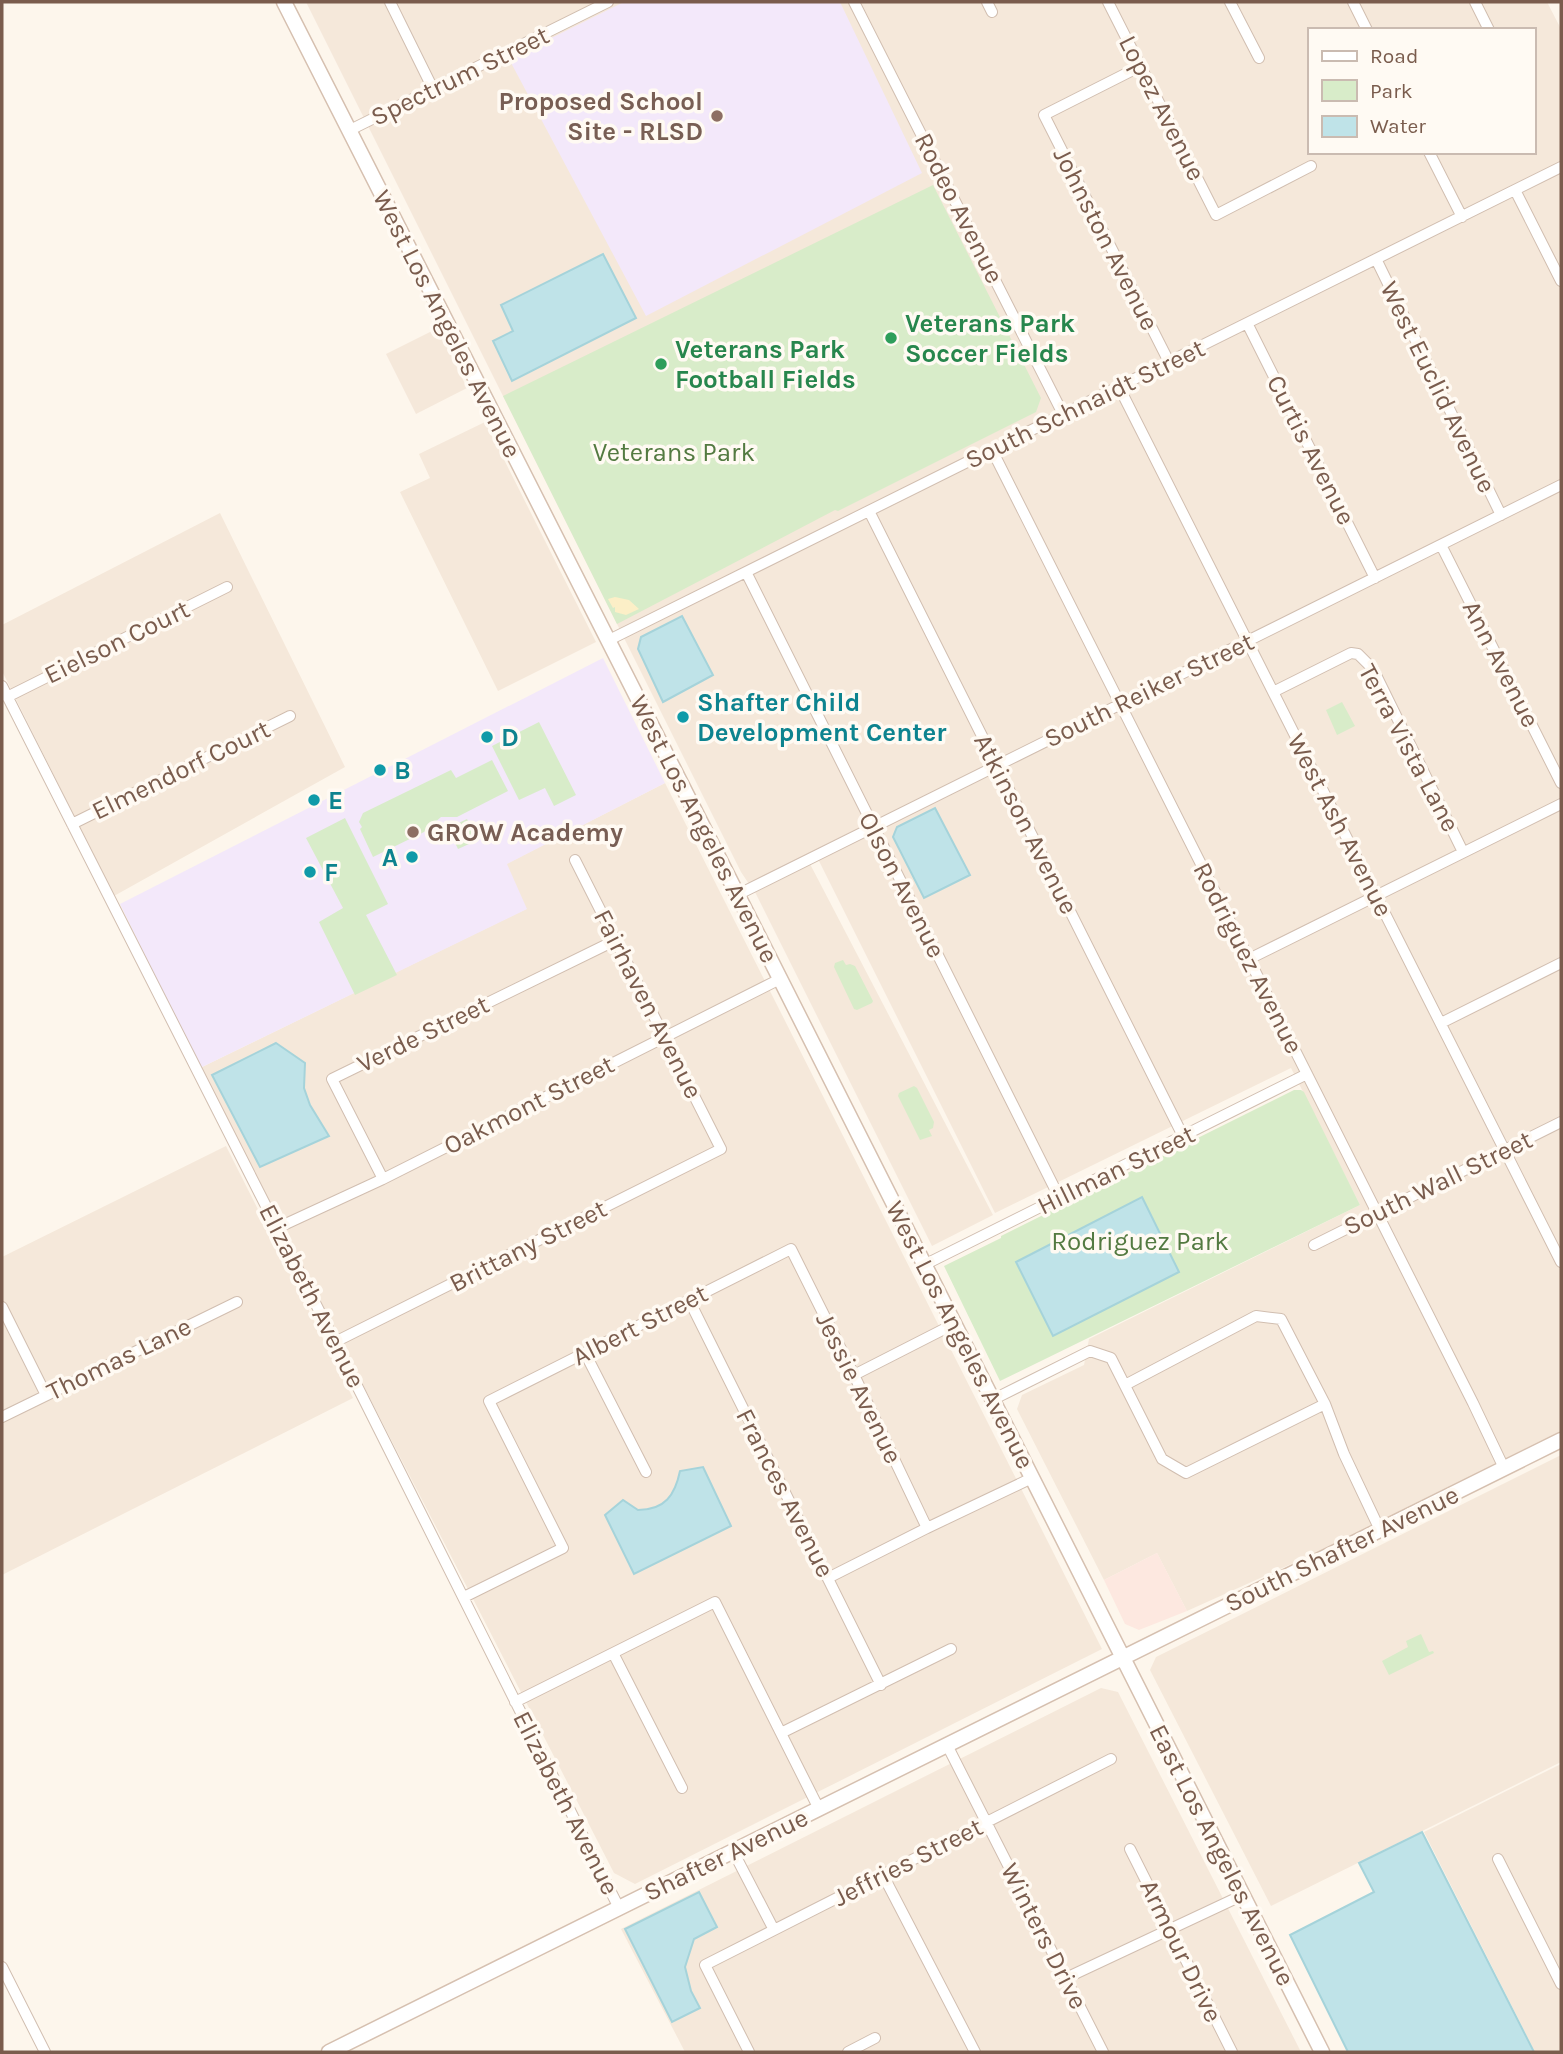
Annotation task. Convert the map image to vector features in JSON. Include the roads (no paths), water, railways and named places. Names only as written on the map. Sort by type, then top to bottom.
[{"type":"street","name":"West Los Angeles Avenue","points":[[284,2],[1123,1658]]},
{"type":"street","points":[[390,2],[433,89]]},
{"type":"street","name":"Spectrum Street","points":[[348,131],[608,2]]},
{"type":"street","name":"Rodeo Avenue","points":[[854,2],[1063,414]]},
{"type":"street","points":[[986,2],[992,12]]},
{"type":"street","name":"Lopez Avenue","points":[[1108,2],[1216,215],[1311,166]]},
{"type":"street","points":[[1230,2],[1259,58]]},
{"type":"street","points":[[1353,2],[1366,28]]},
{"type":"street","points":[[1475,2],[1488,28]]},
{"type":"street","name":"Johnston Avenue","points":[[1140,66],[1044,115],[1168,362]]},
{"type":"street","points":[[1430,154],[1462,216]]},
{"type":"street","name":"South Schnaidt Street","points":[[609,640],[1561,167]]},
{"type":"street","points":[[1515,190],[1561,281]]},
{"type":"street","name":"West Euclid Avenue","points":[[1376,259],[1501,515]]},
{"type":"street","name":"Curtis Avenue","points":[[1247,323],[1375,578]]},
{"type":"street","name":"West Ash Avenue","points":[[1119,387],[1561,1262]]},
{"type":"street","name":"Rodriguez Avenue","points":[[992,450],[1504,1468]]},
{"type":"street","name":"South Reiker Street","points":[[737,895],[1501,515],[1560,489]]},
{"type":"street","name":"Atkinson Avenue","points":[[869,511],[1183,1136]]},
{"type":"street","name":"Ann Avenue","points":[[1441,545],[1561,783]]},
{"type":"street","name":"Olson Avenue","points":[[746,572],[1059,1198]]},
{"type":"street","name":"Eielson Court","points":[[7,696],[227,587]]},
{"type":"street","name":"Terra Vista Lane","points":[[1273,692],[1351,653],[1358,654],[1373,669],[1463,852]]},
{"type":"street","name":"Elizabeth Avenue","points":[[2,686],[619,1908]]},
{"type":"street","name":"Elmendorf Court","points":[[72,824],[290,716]]},
{"type":"street","points":[[1249,959],[1561,804]]},
{"type":"street","name":"Fairhaven Avenue","points":[[575,859],[721,1149]]},
{"type":"street","name":"Verde Street","points":[[383,1179],[332,1079],[616,940]]},
{"type":"street","points":[[1441,1023],[1561,963]]},
{"type":"street","name":"Oakmont Street","points":[[277,1228],[383,1179],[780,979]]},
{"type":"street","name":"Hillman Street","points":[[925,1265],[1307,1074]]},
{"type":"street","name":"South Wall Street","points":[[1314,1245],[1561,1122]]},
{"type":"street","name":"Brittany Street","points":[[335,1342],[721,1149]]},
{"type":"street","name":"Albert Street","points":[[464,1597],[563,1548],[489,1401],[790,1249]]},
{"type":"street","name":"Jessie Avenue","points":[[790,1249],[927,1528]]},
{"type":"street","name":"Frances Avenue","points":[[689,1300],[881,1685]]},
{"type":"street","name":"Thomas Lane","points":[[2,1417],[237,1302]]},
{"type":"street","points":[[2,1307],[46,1395]]},
{"type":"street","points":[[1125,1385],[1256,1316],[1281,1319],[1325,1405],[1344,1454],[1380,1530]]},
{"type":"street","points":[[854,1375],[954,1324]]},
{"type":"street","points":[[992,1400],[1090,1351],[1111,1358],[1162,1459],[1186,1473],[1325,1405]]},
{"type":"street","points":[[585,1353],[646,1472]]},
{"type":"street","name":"South Shafter Avenue","points":[[1123,1658],[1561,1440]]},
{"type":"street","points":[[828,1578],[1032,1478]]},
{"type":"street","points":[[515,1702],[715,1602],[819,1809]]},
{"type":"street","points":[[781,1733],[951,1649]]},
{"type":"street","points":[[613,1653],[682,1788]]},
{"type":"street","name":"Shafter Avenue","points":[[328,2052],[1123,1658]]},
{"type":"street","name":"East Los Angeles Avenue","points":[[1123,1658],[1322,2052]]},
{"type":"street","name":"Winters Drive","points":[[947,1745],[1103,2052]]},
{"type":"street","name":"Jeffries Street","points":[[749,2052],[705,1965],[1111,1759]]},
{"type":"street","name":"Armour Drive","points":[[1130,1849],[1232,2052]]},
{"type":"street","points":[[733,1852],[774,1930]]},
{"type":"street","points":[[1498,1858],[1561,1984]]},
{"type":"street","points":[[883,1875],[975,2052]]},
{"type":"street","points":[[1066,1978],[1242,1895]]},
{"type":"street","points":[[2,1967],[45,2052]]},
{"type":"street","points":[[848,2052],[875,2038]]},
{"type":"water","points":[[603,254],[636,318],[512,381],[493,341],[513,331],[501,305]]},
{"type":"water","points":[[682,616],[713,675],[663,702],[638,649],[641,637]]},
{"type":"water","points":[[935,808],[970,875],[924,898],[893,837],[897,827]]},
{"type":"water","points":[[276,1043],[305,1063],[304,1088],[310,1105],[329,1136],[260,1167],[212,1075]]},
{"type":"water","points":[[1142,1197],[1179,1272],[1053,1336],[1016,1262]]},
{"type":"water","points":[[703,1467],[731,1526],[634,1574],[605,1515],[623,1500],[638,1510],[662,1504],[672,1494],[680,1471]]},
{"type":"water","points":[[1422,1832],[1534,2052],[1348,2052],[1290,1935],[1374,1892],[1359,1863]]},
{"type":"water","points":[[699,1892],[717,1927],[694,1939],[685,1967],[691,1991],[700,2008],[672,2022],[625,1929]]},
{"type":"place","name":"Proposed School Site - RLSD","points":[[717,116]]},
{"type":"place","name":"Veterans Park Soccer Fields","points":[[891,338]]},
{"type":"place","name":"Veterans Park Football Fields","points":[[661,364]]},
{"type":"place","name":"Shafter Child Development Center","points":[[683,717]]},
{"type":"place","name":"D","points":[[487,737]]},
{"type":"place","name":"B","points":[[380,770]]},
{"type":"place","name":"E","points":[[314,800]]},
{"type":"place","name":"GROW Academy","points":[[413,832]]},
{"type":"place","name":"A","points":[[412,857]]},
{"type":"place","name":"F","points":[[310,872]]},
{"type":"park label","name":"Veterans Park","points":[[674,452]]},
{"type":"park label","name":"Rodriguez Park","points":[[1140,1241]]}]
